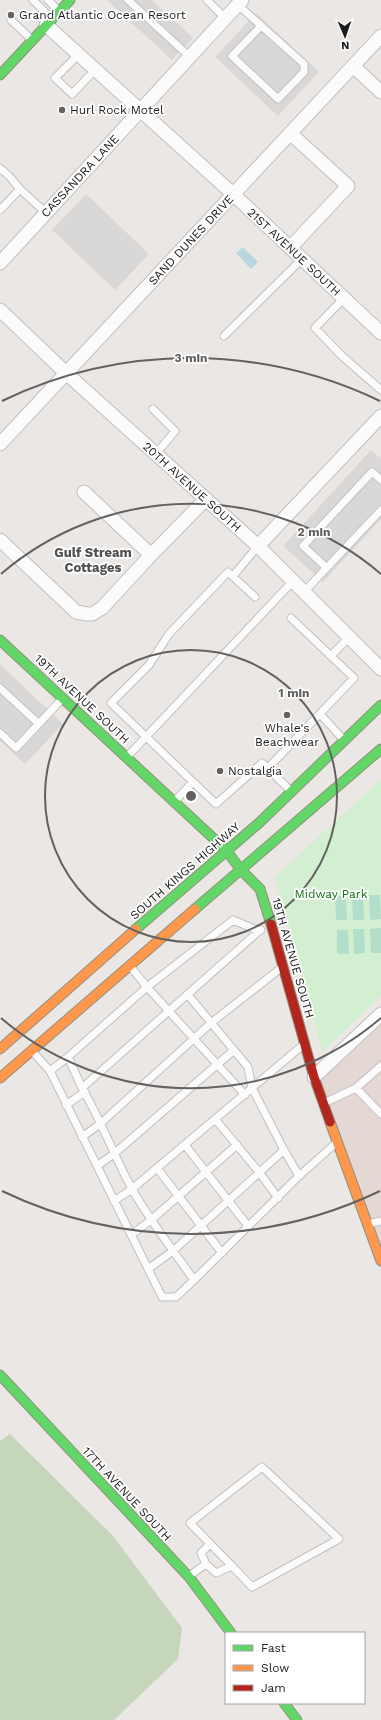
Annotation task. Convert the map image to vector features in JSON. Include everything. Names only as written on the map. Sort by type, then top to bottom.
[{"type":"street","points":[[0,75],[70,0]]},
{"type":"street","name":"CASSANDRA LANE","points":[[0,263],[240,2]]},
{"type":"street","name":"21ST AVENUE SOUTH","points":[[49,22],[79,54],[233,194],[343,299],[381,333]]},
{"type":"street","name":"SAND DUNES DRIVE","points":[[0,444],[381,36]]},
{"type":"street","points":[[353,66],[381,92]]},
{"type":"street","points":[[290,133],[348,186],[290,248]]},
{"type":"street","name":"20TH AVENUE SOUTH","points":[[0,310],[66,374],[258,546],[381,669]]},
{"type":"street","points":[[258,546],[381,416]]},
{"type":"street","points":[[84,492],[151,555]]},
{"type":"street","points":[[0,540],[76,612],[92,614],[102,608],[205,500]]},
{"type":"street","name":"19TH AVENUE SOUTH","points":[[0,640],[226,850],[241,870],[260,889],[314,1077],[381,1261]]},
{"type":"street","name":"SOUTH KINGS HIGHWAY","points":[[0,1050],[226,850],[259,823],[381,705]]},
{"type":"street","points":[[0,1078],[129,965],[381,749]]},
{"type":"street","points":[[314,1077],[381,1014]]},
{"type":"street","name":"17TH AVENUE SOUTH","points":[[1,1379],[189,1576],[230,1632]]},
{"type":"street","points":[[285,1704],[297,1720]]},
{"type":"lane","points":[[32,0],[49,22]]},
{"type":"lane","points":[[48,0],[59,11]]},
{"type":"lane","points":[[128,0],[190,57]]},
{"type":"lane","points":[[207,0],[225,18]]},
{"type":"lane","points":[[240,2],[261,26],[304,64],[304,72],[278,99],[232,56],[261,26]]},
{"type":"lane","points":[[11,20],[32,40]]},
{"type":"lane","points":[[79,54],[55,78],[72,94],[96,69]]},
{"type":"lane","points":[[0,168],[46,213]]},
{"type":"lane","points":[[0,210],[20,189]]},
{"type":"lane","points":[[224,336],[302,259]]},
{"type":"lane","points":[[343,299],[315,328],[342,356],[381,390]]},
{"type":"lane","points":[[153,409],[175,430],[156,454]]},
{"type":"lane","points":[[327,568],[303,546],[372,472],[381,480]]},
{"type":"lane","points":[[304,592],[381,510]]},
{"type":"lane","points":[[233,576],[258,546]]},
{"type":"lane","points":[[255,597],[228,572],[169,634],[149,664],[111,703],[216,804],[262,763],[292,792]]},
{"type":"lane","points":[[127,757],[293,581]]},
{"type":"lane","points":[[268,768],[354,678],[291,618]]},
{"type":"lane","points":[[331,656],[349,637]]},
{"type":"lane","points":[[0,688],[38,723]]},
{"type":"lane","points":[[0,733],[16,748],[63,698]]},
{"type":"lane","points":[[320,714],[345,740]]},
{"type":"lane","points":[[175,802],[193,782]]},
{"type":"lane","points":[[50,1071],[68,1057],[147,987],[234,920],[259,931]]},
{"type":"lane","points":[[66,1105],[259,931],[272,927]]},
{"type":"lane","points":[[129,965],[244,1095]]},
{"type":"lane","points":[[82,1137],[100,1124],[193,1038],[283,966]]},
{"type":"lane","points":[[188,995],[248,1067],[252,1088],[299,1176]]},
{"type":"lane","points":[[114,1201],[132,1189],[305,1044]]},
{"type":"lane","points":[[32,1050],[50,1071],[162,1297],[176,1297],[299,1176],[338,1142]]},
{"type":"lane","points":[[97,1166],[234,1050]]},
{"type":"lane","points":[[68,1057],[132,1189],[151,1220],[194,1280]]},
{"type":"lane","points":[[323,1103],[356,1088],[381,1066]]},
{"type":"lane","points":[[356,1088],[381,1114]]},
{"type":"lane","points":[[215,1119],[259,1172],[278,1198]]},
{"type":"lane","points":[[185,1145],[248,1226]]},
{"type":"lane","points":[[131,1235],[179,1197],[237,1145]]},
{"type":"lane","points":[[148,1269],[173,1251],[284,1150]]},
{"type":"lane","points":[[157,1168],[222,1253]]},
{"type":"lane","points":[[368,1224],[381,1221]]},
{"type":"lane","points":[[262,1467],[339,1539],[252,1587],[210,1544],[190,1523],[262,1467]]},
{"type":"lane","points":[[210,1544],[200,1553],[206,1564],[216,1573],[232,1566]]},
{"type":"lane","points":[[189,1576],[206,1564]]},
{"type":"shaded area","points":[[107,0],[152,0],[193,38],[172,60]]},
{"type":"shaded area","points":[[256,13],[319,72],[278,116],[215,57]]},
{"type":"shaded area","points":[[86,194],[149,254],[115,290],[52,230]]},
{"type":"shaded area","points":[[371,450],[381,459],[381,519],[323,582],[283,546]]},
{"type":"shaded area","points":[[0,664],[63,724],[25,764],[0,741]]},
{"type":"shaded area","points":[[381,1014],[381,1261],[314,1077]]},
{"type":"green space","name":"Midway Park","points":[[381,780],[381,996],[322,1052],[275,877]]},
{"type":"green space","points":[[363,895],[364,920],[353,920],[352,896]]},
{"type":"green space","points":[[369,895],[380,895],[381,919],[370,920]]},
{"type":"green space","points":[[335,896],[346,896],[347,920],[336,920]]},
{"type":"green space","points":[[381,928],[381,953],[371,953],[370,929]]},
{"type":"green space","points":[[353,929],[364,929],[365,953],[354,954]]},
{"type":"green space","points":[[337,930],[348,930],[349,954],[337,954]]},
{"type":"green space","points":[[10,1434],[113,1536],[182,1628],[178,1659],[114,1720],[0,1720],[0,1441]]},
{"type":"water","points":[[243,247],[258,262],[251,269],[236,253]]},
{"type":"traffic: fast","points":[[0,75],[70,0]]},
{"type":"traffic: fast","points":[[0,640],[226,850],[241,870],[260,889],[271,924]]},
{"type":"traffic: fast","points":[[136,929],[259,823],[381,705]]},
{"type":"traffic: fast","points":[[195,909],[381,749]]},
{"type":"traffic: fast","points":[[0,1375],[189,1577],[230,1632]]},
{"type":"traffic: fast","points":[[285,1704],[297,1720]]},
{"type":"traffic: slow","points":[[0,1078],[195,909]]},
{"type":"traffic: slow","points":[[0,1049],[136,929]]},
{"type":"traffic: slow","points":[[330,1122],[381,1261]]},
{"type":"traffic: jam","points":[[271,924],[314,1077],[330,1122]]},
{"type":"place","name":"Grand Atlantic Ocean Resort","points":[[11,15]]},
{"type":"place","name":"Hurl Rock Motel","points":[[62,110]]},
{"type":"place","name":"Whale's Beachwear","points":[[287,715]]},
{"type":"place","name":"Nostalgia","points":[[220,771]]},
{"type":"district","name":"Gulf Stream Cottages","points":[[93,560]]}]
